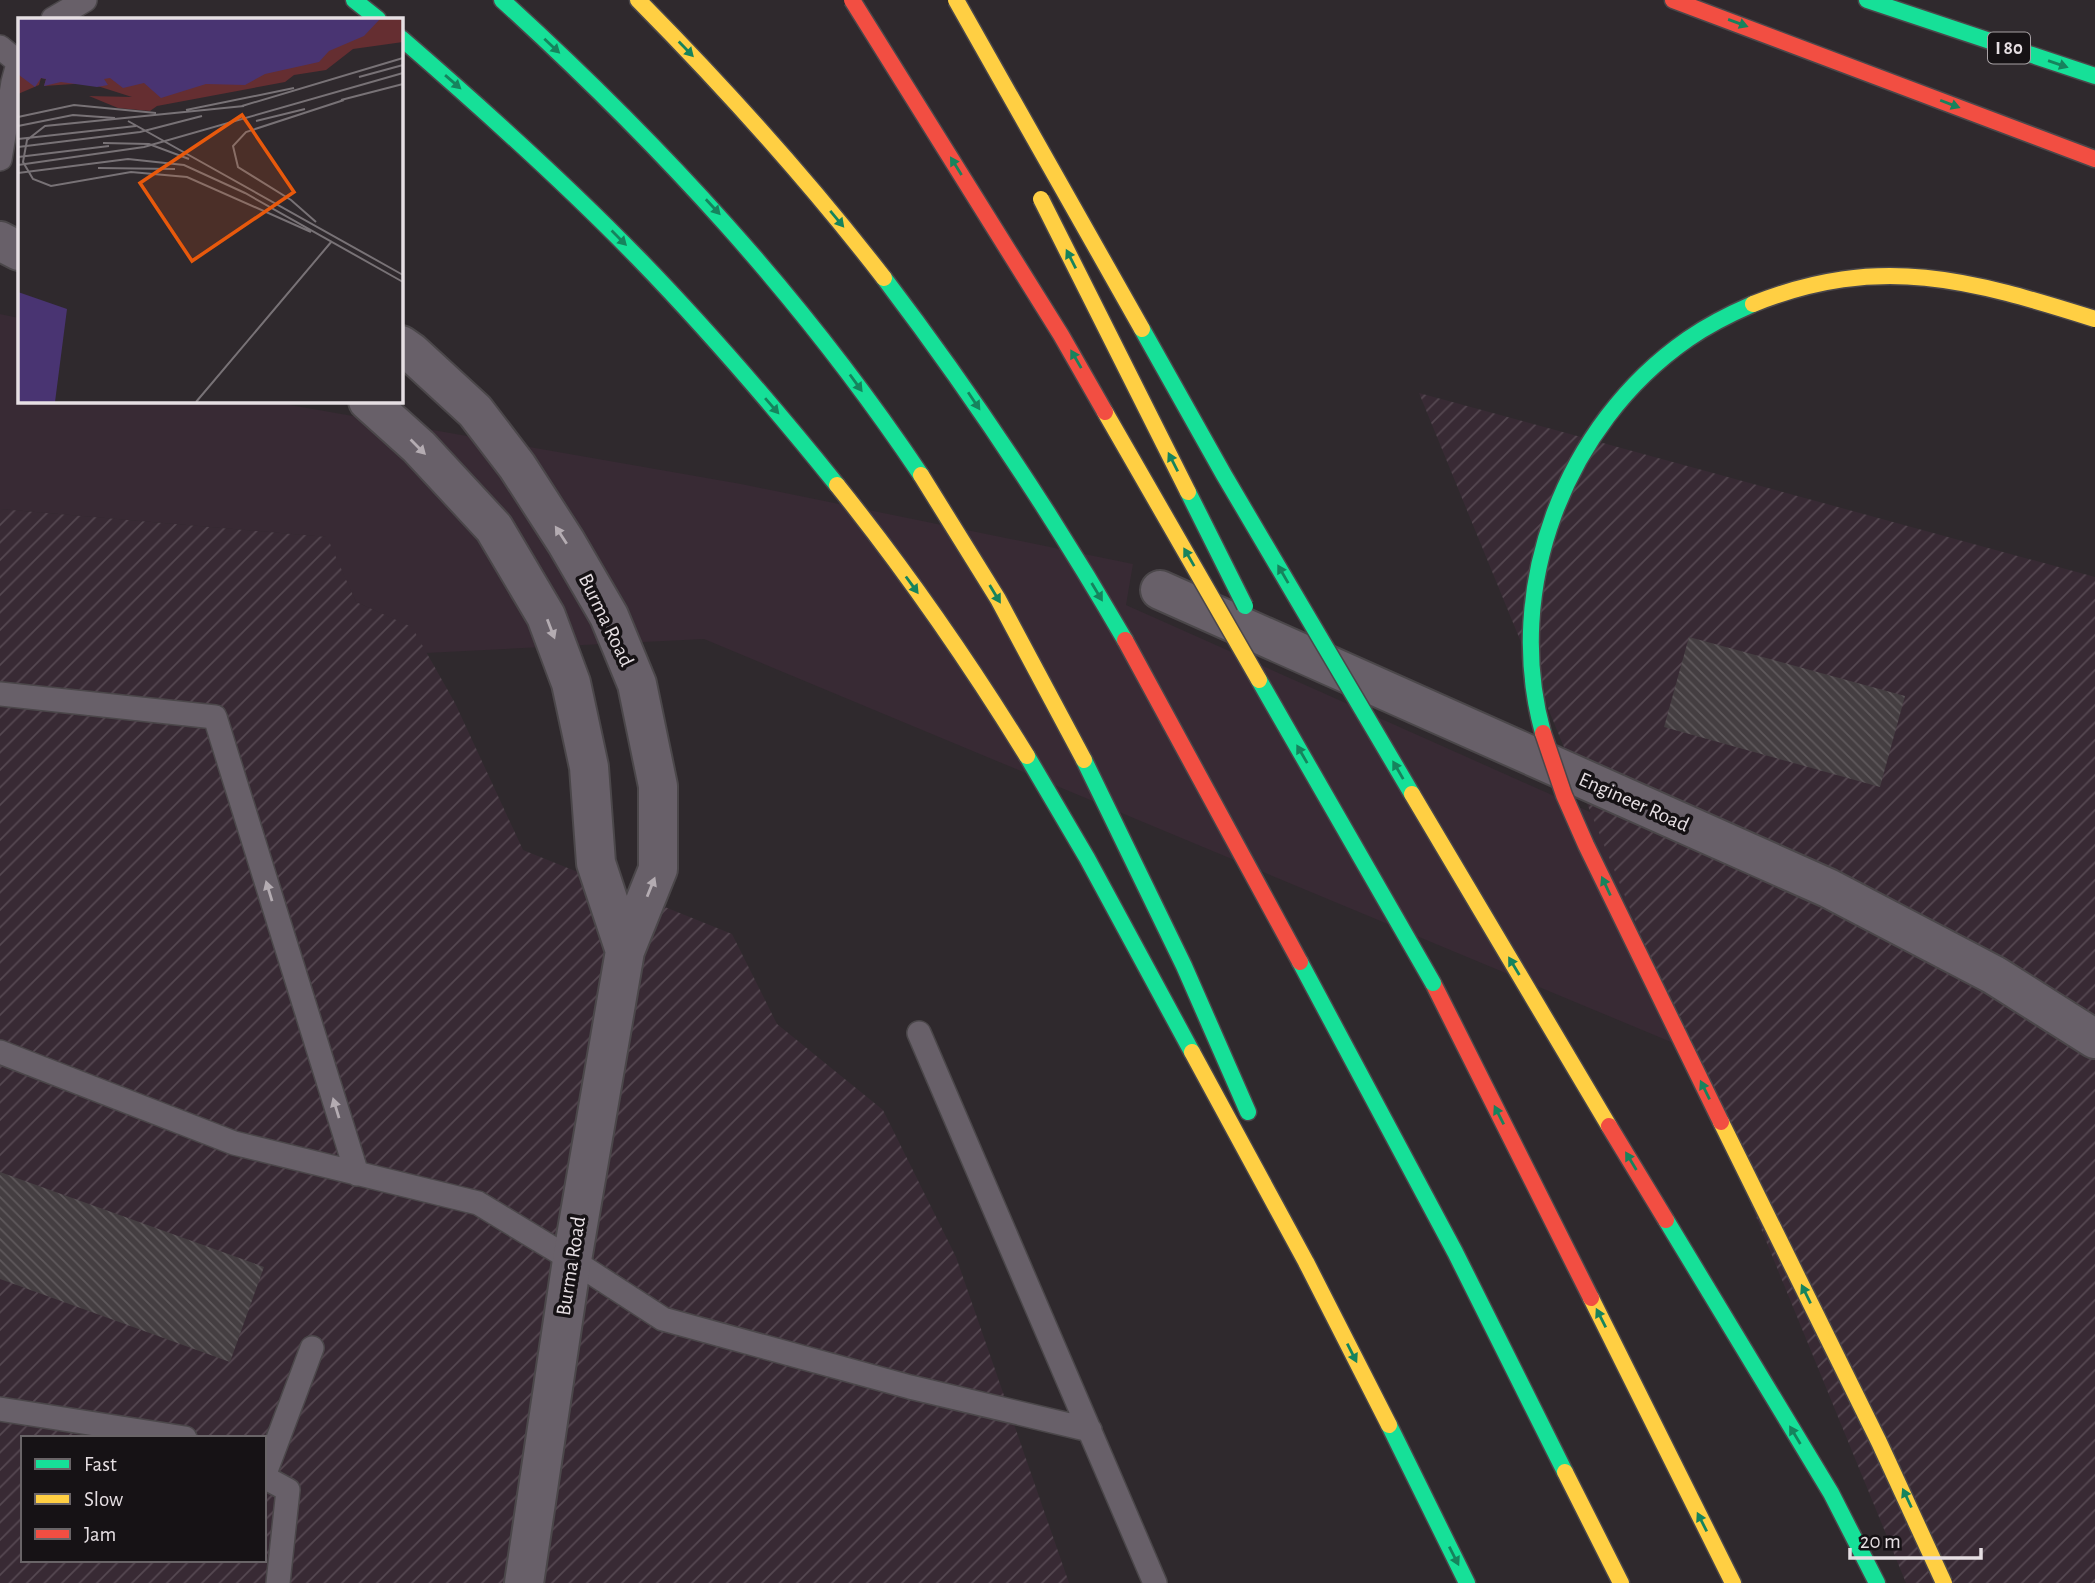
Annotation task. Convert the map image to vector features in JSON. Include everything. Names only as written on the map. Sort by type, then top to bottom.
[{"type":"highway","points":[[354,0],[377,18]]},
{"type":"highway","points":[[502,0],[608,99],[718,212],[839,360],[893,435],[990,586],[1043,679],[1174,940],[1215,1029],[1255,1129]]},
{"type":"highway","points":[[638,0],[720,84],[846,230],[961,382],[1067,542],[1164,709],[1391,1132],[1480,1300],[1621,1583]]},
{"type":"highway","points":[[852,0],[1061,335],[1433,984]]},
{"type":"highway","points":[[950,0],[1007,123]]},
{"type":"highway","points":[[956,0],[1224,475],[1831,1493],[1877,1583]]},
{"type":"highway","points":[[1673,0],[2095,159]]},
{"type":"highway","name":"I 80","points":[[1867,0],[2095,76]]},
{"type":"highway","points":[[402,39],[519,141],[654,274],[780,415],[918,593],[979,681],[1056,804],[1126,928],[1321,1292],[1467,1583]]},
{"type":"highway","points":[[1035,185],[1271,659]]},
{"type":"highway","points":[[1944,1583],[1879,1440],[1656,989],[1572,812],[1545,743],[1536,706],[1530,664],[1530,619],[1536,576],[1549,524],[1560,494],[1604,419],[1632,387],[1662,359],[1728,316],[1776,296],[1836,280],[1909,275],[1979,284],[2095,319]]},
{"type":"highway","points":[[1308,734],[1733,1583]]},
{"type":"highway","points":[[1265,1154],[1321,1292]]},
{"type":"street","points":[[0,235],[18,232]]},
{"type":"street","points":[[0,241],[18,250]]},
{"type":"street","name":"Burma Road","points":[[402,346],[475,411],[517,466],[566,542],[609,616],[637,684],[658,786],[658,869],[625,951],[572,1260],[524,1583]]},
{"type":"street","name":"Burma Road","points":[[369,402],[419,447],[494,528],[546,616],[572,682],[589,767],[596,863],[625,951]]},
{"type":"street","name":"Engineer Road","points":[[1160,590],[1828,888],[1994,975],[2095,1039]]},
{"type":"lane","points":[[55,18],[85,0]]},
{"type":"lane","points":[[0,47],[18,60]]},
{"type":"lane","points":[[0,159],[18,66]]},
{"type":"lane","points":[[0,694],[215,717],[357,1174]]},
{"type":"lane","points":[[919,1033],[1155,1583]]},
{"type":"lane","points":[[0,1052],[234,1143],[478,1203],[663,1319],[910,1387],[1090,1430]]},
{"type":"lane","points":[[266,1472],[312,1348]]},
{"type":"lane","points":[[0,1409],[172,1436]]},
{"type":"lane","points":[[266,1478],[288,1490],[278,1583]]},
{"type":"shaded area","points":[[0,314],[18,318],[18,402],[282,402],[741,484],[1133,564],[1126,605],[1765,890],[1731,1067],[704,639],[426,653],[411,627],[356,602],[326,537],[0,509]]},
{"type":"shaded area","points":[[1419,393],[2095,577],[2095,1583],[1906,1583]]},
{"type":"shaded area","points":[[0,509],[327,537],[356,602],[412,627],[455,703],[523,850],[732,934],[777,1024],[883,1110],[956,1257],[1069,1583],[0,1583]]},
{"type":"building","points":[[1689,637],[1905,696],[1880,787],[1664,727]]},
{"type":"building","points":[[0,1172],[264,1267],[230,1362],[0,1279]]},
{"type":"traffic: fast","points":[[354,0],[377,18]]},
{"type":"traffic: fast","points":[[502,0],[618,110],[726,225],[778,284],[827,346],[921,475]]},
{"type":"traffic: fast","points":[[1867,0],[2095,76]]},
{"type":"traffic: fast","points":[[402,39],[522,146],[638,258],[740,369],[837,485]]},
{"type":"traffic: fast","points":[[884,278],[1010,455],[1125,640]]},
{"type":"traffic: fast","points":[[1543,733],[1533,678],[1531,623],[1539,568],[1554,514],[1577,463],[1607,417],[1645,375],[1688,339],[1753,304]]},
{"type":"traffic: fast","points":[[1142,329],[1224,475],[1412,794]]},
{"type":"traffic: fast","points":[[1188,492],[1245,606]]},
{"type":"traffic: fast","points":[[1259,680],[1433,983]]},
{"type":"traffic: fast","points":[[1027,756],[1087,858],[1192,1052]]},
{"type":"traffic: fast","points":[[1084,760],[1184,966],[1248,1112]]},
{"type":"traffic: fast","points":[[1300,962],[1455,1252],[1565,1472]]},
{"type":"traffic: fast","points":[[1666,1220],[1831,1493],[1877,1583]]},
{"type":"traffic: fast","points":[[1389,1425],[1467,1583]]},
{"type":"traffic: slow","points":[[638,0],[765,135],[884,278]]},
{"type":"traffic: slow","points":[[956,0],[1142,329]]},
{"type":"traffic: slow","points":[[1041,199],[1188,492]]},
{"type":"traffic: slow","points":[[1753,304],[1799,288],[1843,279],[1884,276],[1966,284],[2095,319]]},
{"type":"traffic: slow","points":[[1105,412],[1259,680]]},
{"type":"traffic: slow","points":[[921,475],[998,599],[1084,760]]},
{"type":"traffic: slow","points":[[837,485],[936,618],[1027,756]]},
{"type":"traffic: slow","points":[[1412,794],[1609,1126]]},
{"type":"traffic: slow","points":[[1192,1052],[1306,1262],[1389,1425]]},
{"type":"traffic: slow","points":[[1721,1122],[1879,1442],[1944,1583]]},
{"type":"traffic: slow","points":[[1591,1298],[1733,1583]]},
{"type":"traffic: slow","points":[[1565,1472],[1621,1583]]},
{"type":"traffic: jam","points":[[852,0],[1061,335],[1105,412]]},
{"type":"traffic: jam","points":[[1673,0],[2095,159]]},
{"type":"traffic: jam","points":[[1125,640],[1300,962]]},
{"type":"traffic: jam","points":[[1543,733],[1564,795],[1586,845],[1721,1122]]},
{"type":"traffic: jam","points":[[1433,983],[1591,1298]]},
{"type":"traffic: jam","points":[[1609,1126],[1666,1220]]}]
